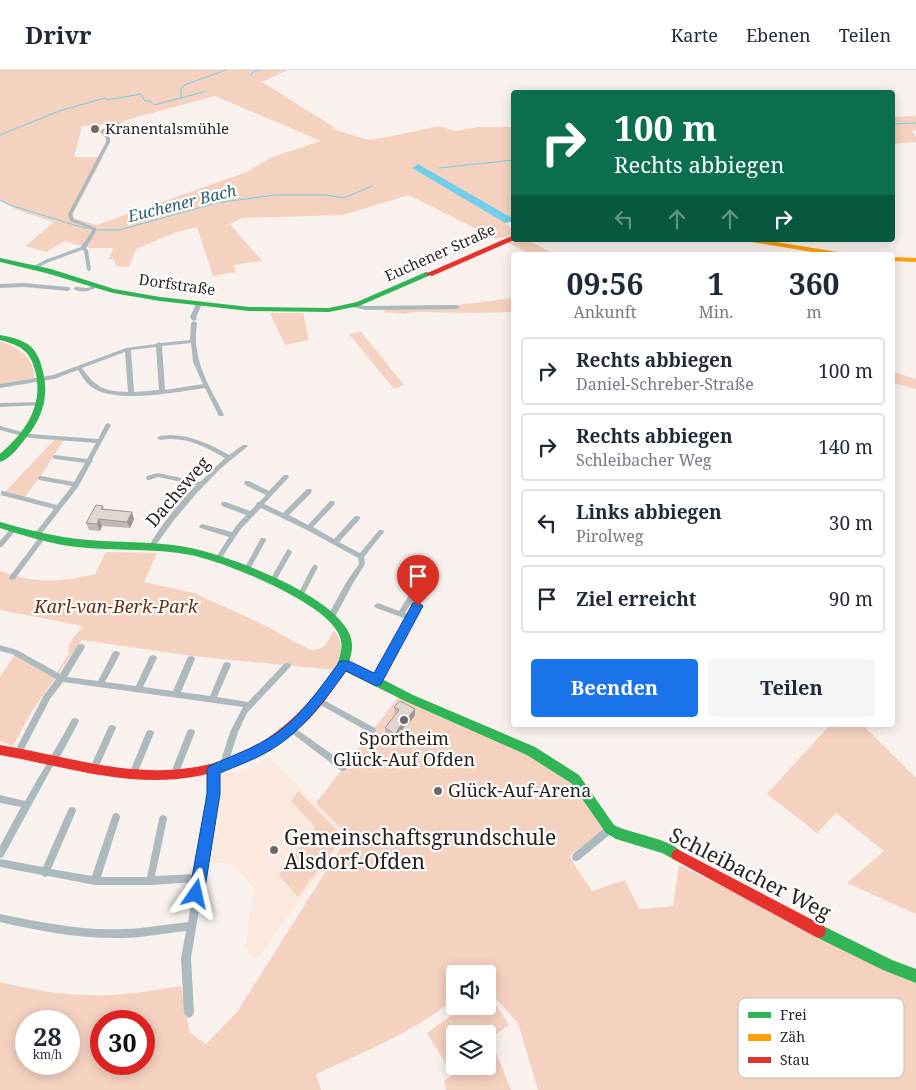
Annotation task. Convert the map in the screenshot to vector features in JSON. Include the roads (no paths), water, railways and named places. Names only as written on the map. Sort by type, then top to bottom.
[{"type":"street","points":[[34,268],[47,261],[83,248],[94,229],[72,220],[70,214],[108,142],[108,138],[101,131],[118,123]]},
{"type":"street","name":"Euchener Straße","points":[[377,297],[511,238]]},
{"type":"street","points":[[763,242],[825,252]]},
{"type":"street","points":[[83,248],[86,250],[89,270]]},
{"type":"street","points":[[895,259],[916,260]]},
{"type":"street","name":"Dorfstraße","points":[[0,260],[113,291],[199,304],[275,310],[329,310],[354,306],[377,297]]},
{"type":"street","points":[[0,286],[24,285],[68,289]]},
{"type":"street","points":[[76,289],[89,290],[95,286]]},
{"type":"street","points":[[199,304],[193,317],[192,340],[196,366],[204,386],[221,415]]},
{"type":"street","name":"Dorfstraße","points":[[354,306],[366,308],[457,307]]},
{"type":"street","points":[[0,336],[22,344],[31,351],[43,380],[42,404],[35,422],[26,434],[1,457]]},
{"type":"street","points":[[0,386],[43,380],[128,349],[192,340]]},
{"type":"street","points":[[159,344],[162,390]]},
{"type":"street","points":[[128,349],[131,394]]},
{"type":"street","points":[[79,368],[96,388],[112,394],[131,394],[204,386]]},
{"type":"street","points":[[0,405],[42,404]]},
{"type":"street","points":[[12,578],[76,485],[108,425]]},
{"type":"street","points":[[0,428],[26,434],[100,441]]},
{"type":"street","name":"Dachsweg","points":[[160,438],[170,436],[187,438],[230,458]]},
{"type":"street","name":"Dachsweg","points":[[151,547],[179,508],[201,484],[246,446]]},
{"type":"street","points":[[55,457],[90,461]]},
{"type":"street","points":[[149,478],[158,475],[201,484]]},
{"type":"street","points":[[217,560],[232,535],[286,477]]},
{"type":"street","points":[[41,478],[76,485]]},
{"type":"street","points":[[247,483],[270,494]]},
{"type":"street","points":[[284,516],[310,491]]},
{"type":"street","points":[[3,493],[59,508]]},
{"type":"street","points":[[309,528],[332,503]]},
{"type":"street","points":[[224,504],[250,514]]},
{"type":"street","points":[[259,504],[309,528],[361,557]]},
{"type":"street","points":[[335,542],[357,518]]},
{"type":"street","points":[[0,525],[80,544],[182,550],[217,560],[272,582],[300,596],[332,617],[344,635],[347,645],[344,665],[318,700],[292,729],[264,748],[218,768],[174,775],[133,774],[0,750]]},
{"type":"street","points":[[202,526],[232,535]]},
{"type":"street","points":[[0,545],[14,529]]},
{"type":"street","points":[[332,617],[349,583],[362,564],[361,557],[381,532]]},
{"type":"street","points":[[246,571],[263,540]]},
{"type":"street","points":[[272,582],[289,552]]},
{"type":"street","points":[[300,596],[315,567]]},
{"type":"street","points":[[401,614],[426,573]]},
{"type":"street","points":[[376,680],[418,606],[409,601]]},
{"type":"street","points":[[378,606],[412,618]]},
{"type":"street","points":[[18,752],[47,696],[62,679],[80,647]]},
{"type":"street","points":[[0,648],[14,652],[62,679],[249,705]]},
{"type":"street","points":[[100,685],[116,654]]},
{"type":"street","points":[[138,690],[153,658]]},
{"type":"street","points":[[176,694],[191,658]]},
{"type":"street","points":[[213,700],[227,665]]},
{"type":"street","points":[[344,665],[410,698],[531,751],[575,779],[610,830],[576,858]]},
{"type":"street","points":[[189,1013],[186,958],[218,768],[234,732],[249,705],[288,666]]},
{"type":"street","points":[[318,700],[372,730]]},
{"type":"street","points":[[1,849],[28,805],[52,760],[58,754],[75,720]]},
{"type":"street","points":[[94,768],[112,728]]},
{"type":"street","points":[[292,729],[343,767]]},
{"type":"street","points":[[133,774],[150,732]]},
{"type":"street","points":[[174,775],[191,732]]},
{"type":"street","points":[[0,799],[28,805]]},
{"type":"street","points":[[45,873],[72,811]]},
{"type":"street","points":[[96,880],[116,817]]},
{"type":"street","points":[[150,881],[163,819]]},
{"type":"street","name":"Schleibacher Weg","points":[[610,830],[620,835],[665,848],[814,928],[888,965],[916,976]]},
{"type":"street","points":[[0,863],[45,873],[96,880],[150,881],[199,878]]},
{"type":"street","points":[[0,918],[31,925],[123,934],[190,926]]},
{"type":"water","points":[[418,164],[511,217],[511,222],[505,223],[412,168]]},
{"type":"waterway","points":[[181,98],[181,89],[184,85],[226,70]]},
{"type":"waterway","points":[[251,75],[254,71],[262,70]]},
{"type":"waterway","points":[[181,98],[207,91]]},
{"type":"waterway","points":[[0,135],[59,111],[105,98],[107,100],[141,94],[145,101],[150,101],[154,105],[181,98]]},
{"type":"waterway","name":"Euchener Bach","points":[[895,124],[916,123]]},
{"type":"waterway","name":"Euchener Bach","points":[[439,168],[511,160]]},
{"type":"waterway","name":"Euchener Bach","points":[[0,200],[13,206],[78,226],[96,230],[119,230],[216,203],[275,195],[327,195],[344,198],[372,186]]},
{"type":"place","name":"Kranentalsmühle","points":[[95,129]]},
{"type":"place","name":"Sportheim Glück-Auf Ofden","points":[[404,720]]},
{"type":"place","name":"Glück-Auf-Arena","points":[[438,791]]},
{"type":"place","name":"Gemeinschaftsgrundschule Alsdorf-Ofden","points":[[274,850]]},
{"type":"park label","name":"Karl-van-Berk-Park","points":[[116,607]]}]
